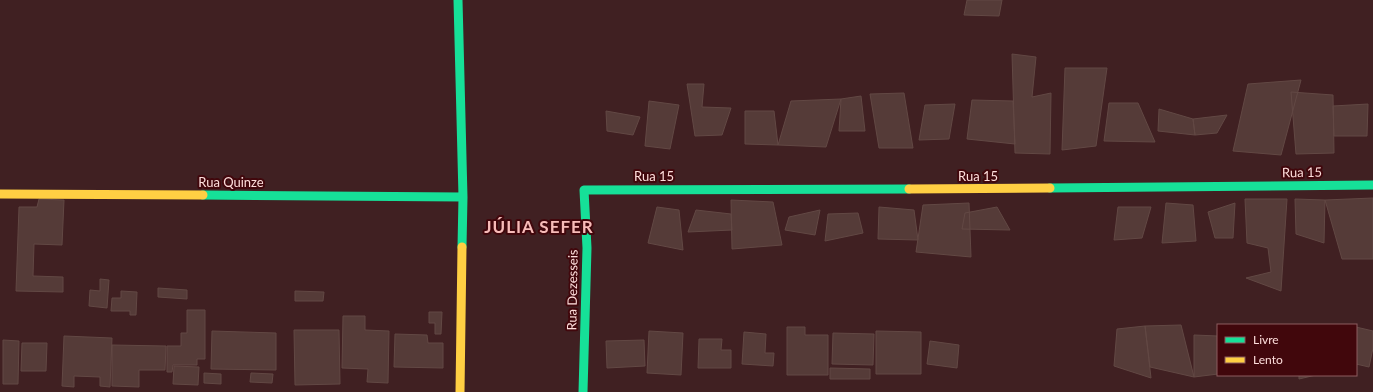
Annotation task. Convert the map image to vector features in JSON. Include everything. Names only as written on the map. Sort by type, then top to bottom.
[{"type":"street","points":[[458,0],[463,197],[460,392]]},
{"type":"street","name":"Rua 15","points":[[584,190],[1373,185]]},
{"type":"street","name":"Rua Dezesseis","points":[[582,392],[587,248],[584,190]]},
{"type":"street","name":"Rua Quinze","points":[[0,194],[463,197]]},
{"type":"building","points":[[967,0],[1002,0],[999,16],[964,15]]},
{"type":"building","points":[[1012,54],[1036,57],[1032,97],[1051,93],[1050,154],[1015,153]]},
{"type":"building","points":[[1065,68],[1107,68],[1096,146],[1062,150]]},
{"type":"building","points":[[1301,80],[1281,155],[1233,151],[1248,84]]},
{"type":"building","points":[[687,84],[704,84],[702,107],[731,108],[722,135],[695,136]]},
{"type":"building","points":[[1291,92],[1333,95],[1334,153],[1296,154]]},
{"type":"building","points":[[904,93],[913,148],[879,148],[870,94]]},
{"type":"building","points":[[861,96],[865,131],[839,131],[841,99]]},
{"type":"building","points":[[841,99],[826,147],[778,145],[791,101]]},
{"type":"building","points":[[972,100],[1013,101],[1015,144],[967,139]]},
{"type":"building","points":[[649,101],[679,105],[670,149],[645,146]]},
{"type":"building","points":[[1109,103],[1138,103],[1155,142],[1104,141]]},
{"type":"building","points":[[955,104],[949,139],[919,140],[925,105]]},
{"type":"building","points":[[1368,104],[1367,136],[1334,136],[1333,106]]},
{"type":"building","points":[[1159,109],[1193,119],[1195,135],[1158,131]]},
{"type":"building","points":[[606,111],[640,117],[633,135],[607,131]]},
{"type":"building","points":[[745,111],[774,111],[778,145],[745,144]]},
{"type":"building","points":[[1227,115],[1217,133],[1195,135],[1193,119]]},
{"type":"building","points":[[1373,198],[1373,259],[1342,259],[1325,200]]},
{"type":"building","points":[[39,199],[64,200],[62,245],[34,244],[33,276],[63,277],[63,292],[16,291],[19,207],[37,207]]},
{"type":"building","points":[[1245,199],[1287,199],[1281,291],[1246,278],[1271,272],[1268,248],[1247,243]]},
{"type":"building","points":[[1295,199],[1325,200],[1324,243],[1296,234]]},
{"type":"building","points":[[731,200],[773,202],[782,245],[732,249]]},
{"type":"building","points":[[969,203],[971,257],[916,252],[923,205]]},
{"type":"building","points":[[1166,203],[1193,205],[1196,241],[1162,243]]},
{"type":"building","points":[[1235,203],[1233,238],[1215,238],[1208,212]]},
{"type":"building","points":[[657,207],[679,210],[683,250],[648,243]]},
{"type":"building","points":[[879,207],[914,210],[918,240],[878,239]]},
{"type":"building","points":[[997,207],[1010,230],[962,229],[965,213]]},
{"type":"building","points":[[1118,207],[1151,207],[1142,238],[1114,240]]},
{"type":"building","points":[[696,210],[731,214],[732,230],[688,232]]},
{"type":"building","points":[[820,210],[815,235],[785,230],[789,217]]},
{"type":"building","points":[[858,213],[863,233],[825,241],[828,214]]},
{"type":"building","points":[[100,279],[109,280],[107,308],[89,306],[90,290],[100,291]]},
{"type":"building","points":[[158,288],[187,290],[187,299],[158,297]]},
{"type":"building","points":[[121,291],[137,292],[136,315],[130,315],[130,311],[111,311],[112,298],[121,298]]},
{"type":"building","points":[[295,291],[324,292],[323,301],[295,301]]},
{"type":"building","points":[[187,310],[205,310],[205,359],[197,359],[197,365],[173,365],[172,372],[167,372],[167,346],[181,346],[181,333],[187,333]]},
{"type":"building","points":[[429,312],[442,312],[441,334],[435,334],[435,323],[429,323]]},
{"type":"building","points":[[343,316],[365,316],[365,330],[389,331],[388,383],[367,382],[368,369],[342,368]]},
{"type":"building","points":[[1181,325],[1194,377],[1150,367],[1145,326]]},
{"type":"building","points":[[1145,326],[1151,378],[1114,366],[1117,329]]},
{"type":"building","points":[[787,327],[805,327],[805,335],[828,335],[828,375],[787,375]]},
{"type":"building","points":[[1357,327],[1373,331],[1373,348],[1369,367],[1357,364]]},
{"type":"building","points":[[294,330],[339,330],[340,384],[295,385]]},
{"type":"building","points":[[212,331],[276,333],[276,370],[211,369]]},
{"type":"building","points":[[649,331],[683,333],[681,375],[647,373]]},
{"type":"building","points":[[876,331],[921,332],[921,374],[876,374]]},
{"type":"building","points":[[744,332],[766,334],[765,353],[774,353],[773,366],[742,364]]},
{"type":"building","points":[[833,333],[874,334],[873,365],[832,364]]},
{"type":"building","points":[[395,334],[427,335],[428,343],[443,343],[443,368],[394,367]]},
{"type":"building","points":[[1194,335],[1217,336],[1217,374],[1194,377]]},
{"type":"building","points":[[64,336],[112,338],[110,387],[100,386],[100,377],[74,376],[74,387],[62,386]]},
{"type":"building","points":[[699,339],[722,339],[721,350],[731,350],[731,368],[698,368]]},
{"type":"building","points":[[3,340],[19,341],[18,384],[3,384]]},
{"type":"building","points":[[644,340],[645,366],[607,368],[606,341]]},
{"type":"building","points":[[930,341],[959,345],[957,368],[927,364]]},
{"type":"building","points":[[22,343],[47,343],[46,371],[21,371]]},
{"type":"building","points":[[112,345],[166,346],[165,370],[139,370],[139,387],[112,386]]},
{"type":"building","points":[[174,366],[199,367],[198,385],[173,384]]},
{"type":"building","points":[[830,368],[870,369],[870,379],[830,379]]},
{"type":"building","points":[[204,373],[221,374],[221,384],[204,383]]},
{"type":"building","points":[[251,373],[273,374],[272,383],[250,382]]},
{"type":"building","points":[[1299,376],[1312,376],[1299,379]]},
{"type":"traffic: fast","points":[[458,0],[463,197],[462,247]]},
{"type":"traffic: fast","points":[[1050,188],[1373,185]]},
{"type":"traffic: fast","points":[[583,392],[587,248],[584,190],[909,189]]},
{"type":"traffic: fast","points":[[203,195],[463,197]]},
{"type":"traffic: slow","points":[[909,189],[1050,188]]},
{"type":"traffic: slow","points":[[0,194],[203,195]]},
{"type":"traffic: slow","points":[[460,392],[462,247]]},
{"type":"district","name":"JÚLIA SEFER","points":[[539,227]]}]
